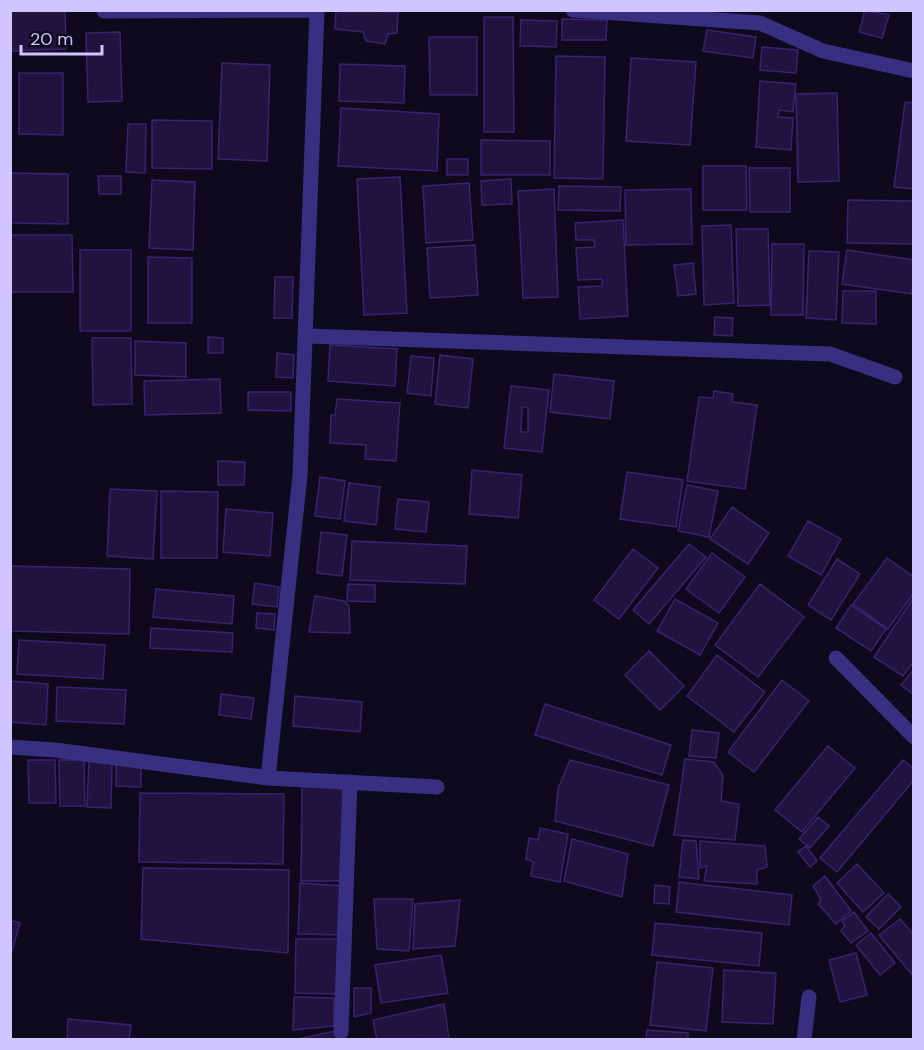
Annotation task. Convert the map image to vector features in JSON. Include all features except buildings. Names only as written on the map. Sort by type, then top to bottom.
[{"type":"street","points":[[104,11],[312,10]]},
{"type":"street","points":[[268,778],[300,475],[307,336],[317,10]]},
{"type":"street","points":[[573,10],[760,23],[823,51],[914,71]]},
{"type":"street","points":[[307,336],[830,354],[895,378]]},
{"type":"street","points":[[836,658],[914,737]]},
{"type":"street","points":[[10,747],[55,750],[268,778],[437,787]]},
{"type":"street","points":[[341,1032],[350,782]]},
{"type":"street","points":[[804,1040],[809,997]]}]
